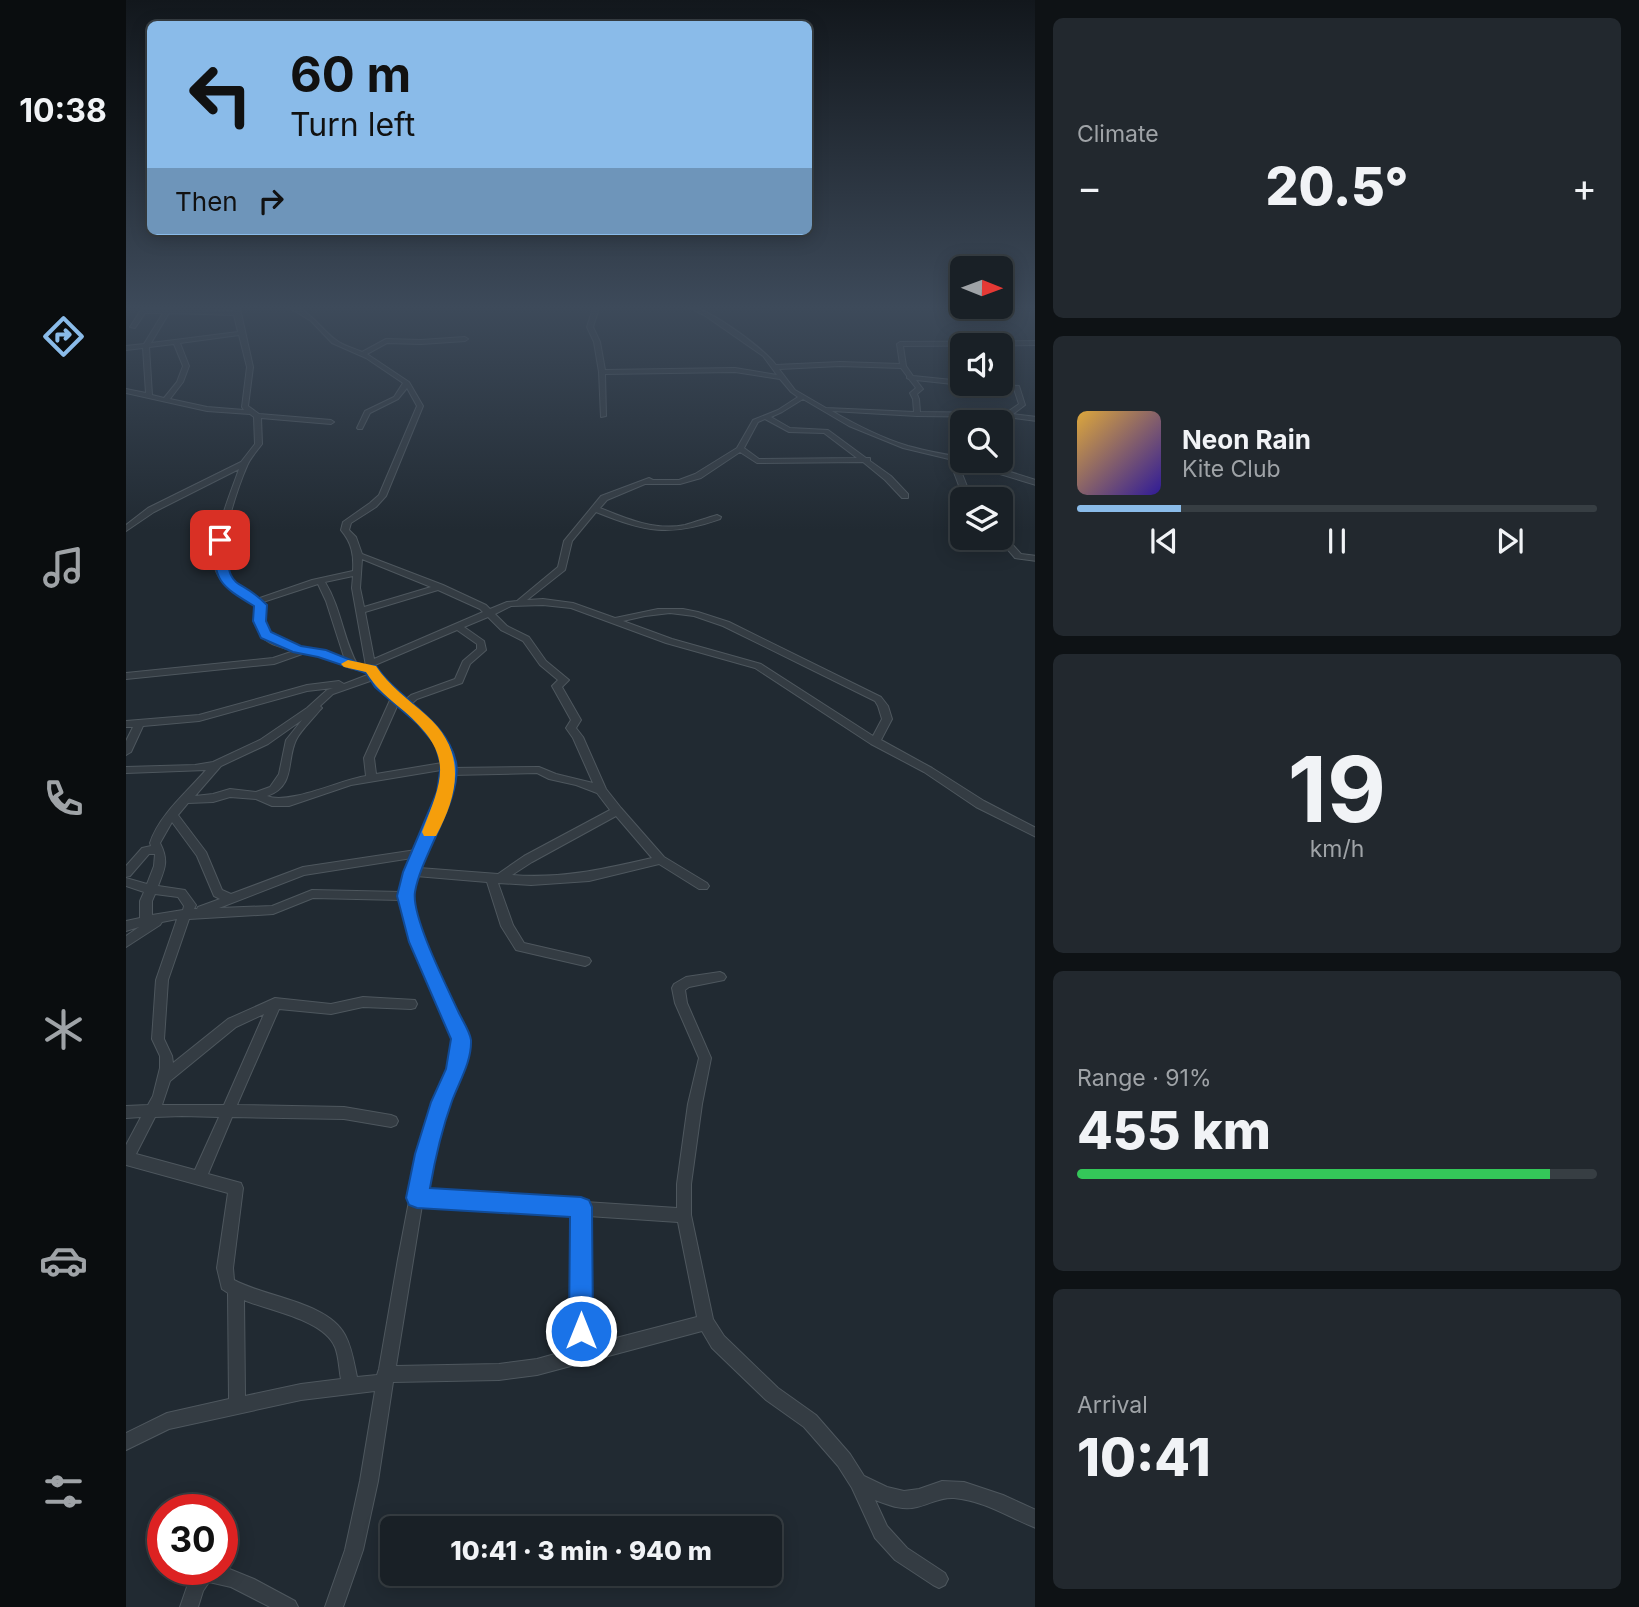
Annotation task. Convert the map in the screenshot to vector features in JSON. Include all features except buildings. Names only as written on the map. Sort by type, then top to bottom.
[{"type":"street","points":[[148,380],[149,396]]},
{"type":"street","points":[[166,400],[181,380]]},
{"type":"street","points":[[247,380],[245,407],[253,414],[259,444],[244,464],[221,533],[218,559],[220,571],[233,589],[262,607],[259,621],[265,635],[302,651],[321,653],[371,670]]},
{"type":"street","points":[[334,1607],[354,1550],[425,1154],[443,1097],[456,1069],[461,1039],[418,942],[405,896],[412,872],[442,801],[448,768],[442,742],[371,670],[356,573],[358,555],[352,537],[345,530],[346,523],[382,496],[390,471],[420,411],[418,399],[402,380]]},
{"type":"street","points":[[602,380],[603,416]]},
{"type":"street","points":[[783,380],[802,397],[873,435],[905,447],[950,457]]},
{"type":"street","points":[[912,380],[920,388],[912,393],[916,399],[917,414]]},
{"type":"street","points":[[360,428],[367,412],[396,398],[407,383]]},
{"type":"street","points":[[1013,388],[1019,389],[1022,405],[1013,411]]},
{"type":"street","points":[[126,391],[207,409],[331,422]]},
{"type":"street","points":[[126,770],[195,768],[217,764],[264,742],[330,692],[371,670],[489,611],[521,601],[562,568],[568,541],[612,492],[647,481],[694,478],[740,449],[753,423],[802,397]]},
{"type":"street","points":[[825,408],[950,414]]},
{"type":"street","points":[[1013,416],[1035,419]]},
{"type":"street","points":[[766,417],[789,430],[826,431],[867,460],[905,496]]},
{"type":"street","points":[[740,449],[757,461],[867,460]]},
{"type":"street","points":[[126,529],[151,510],[244,464]]},
{"type":"street","points":[[1004,473],[1035,483]]},
{"type":"street","points":[[596,509],[635,524],[668,530],[687,528],[717,517]]},
{"type":"street","points":[[1013,550],[1024,559],[1035,559]]},
{"type":"street","points":[[358,555],[440,587],[489,611],[504,628],[526,639],[543,663],[564,680],[557,686],[576,720],[571,728],[579,737],[601,790],[660,860],[703,886]]},
{"type":"street","points":[[256,602],[320,581],[356,573]]},
{"type":"street","points":[[320,581],[330,597],[337,628],[353,666]]},
{"type":"street","points":[[361,610],[440,587]]},
{"type":"street","points":[[521,601],[573,606],[698,650],[758,666],[875,742],[1035,833]]},
{"type":"street","points":[[614,621],[671,610],[706,616],[726,624],[878,699],[887,719],[875,742]]},
{"type":"street","points":[[405,704],[414,697],[459,681],[466,663],[481,650],[481,643],[457,626]]},
{"type":"street","points":[[126,676],[274,661],[302,651]]},
{"type":"street","points":[[126,724],[199,718],[307,688],[352,682]]},
{"type":"street","points":[[371,779],[369,758],[396,697]]},
{"type":"street","points":[[257,796],[269,793],[280,785],[290,740],[312,716],[319,702]]},
{"type":"street","points":[[126,752],[139,723]]},
{"type":"street","points":[[146,921],[149,888],[160,866],[160,854],[155,843],[159,831],[217,764]]},
{"type":"street","points":[[185,800],[213,798],[230,793],[257,796],[272,802],[289,802],[340,785],[448,768],[539,770],[553,777],[601,790]]},
{"type":"street","points":[[495,878],[617,811]]},
{"type":"street","points":[[173,815],[202,855],[218,893],[231,900]]},
{"type":"street","points":[[126,873],[146,851],[157,849]]},
{"type":"street","points":[[188,914],[313,868],[421,853]]},
{"type":"street","points":[[412,872],[531,881],[589,877],[660,860]]},
{"type":"street","points":[[495,878],[507,926],[520,947],[585,961]]},
{"type":"street","points":[[126,882],[181,893],[190,905],[162,980],[158,1039],[168,1061],[164,1078],[152,1110],[126,1159],[236,1188],[225,1278],[227,1284],[331,1328],[339,1339],[350,1384]]},
{"type":"street","points":[[126,926],[188,914],[273,910],[312,894],[405,896]]},
{"type":"street","points":[[126,942],[164,917]]},
{"type":"street","points":[[720,977],[686,982],[678,988],[681,1003],[705,1058],[695,1104],[684,1184],[684,1214],[706,1322],[718,1342],[748,1371],[810,1421],[858,1482],[881,1532],[901,1554],[939,1579]]},
{"type":"street","points":[[164,1078],[232,1023],[275,1003],[331,1009],[363,1002],[411,1004]]},
{"type":"street","points":[[199,1177],[275,1003]]},
{"type":"street","points":[[126,1112],[152,1110],[344,1114],[391,1121]]},
{"type":"street","points":[[417,1198],[684,1214]]},
{"type":"street","points":[[581,1207],[581,1355]]},
{"type":"street","points":[[236,1289],[237,1406]]},
{"type":"street","points":[[126,1443],[167,1421],[237,1406],[385,1378],[499,1372],[537,1367],[706,1322]]},
{"type":"street","points":[[858,1482],[888,1496],[905,1500],[943,1490],[963,1491],[988,1498],[1035,1520]]},
{"type":"street","points":[[189,1607],[200,1580],[211,1572],[243,1584],[289,1607]]},
{"type":"slow traffic","points":[[348,664],[365,670],[371,669],[380,684],[423,720],[442,742],[449,765],[445,792],[430,832]]},
{"type":"route","points":[[220,540],[220,571],[233,589],[261,605],[259,621],[265,635],[298,650],[321,653],[361,669],[371,669],[380,684],[423,720],[442,742],[449,765],[445,792],[405,896],[418,942],[455,1020],[461,1039],[456,1069],[425,1154],[417,1198],[581,1207],[581,1331]]}]
